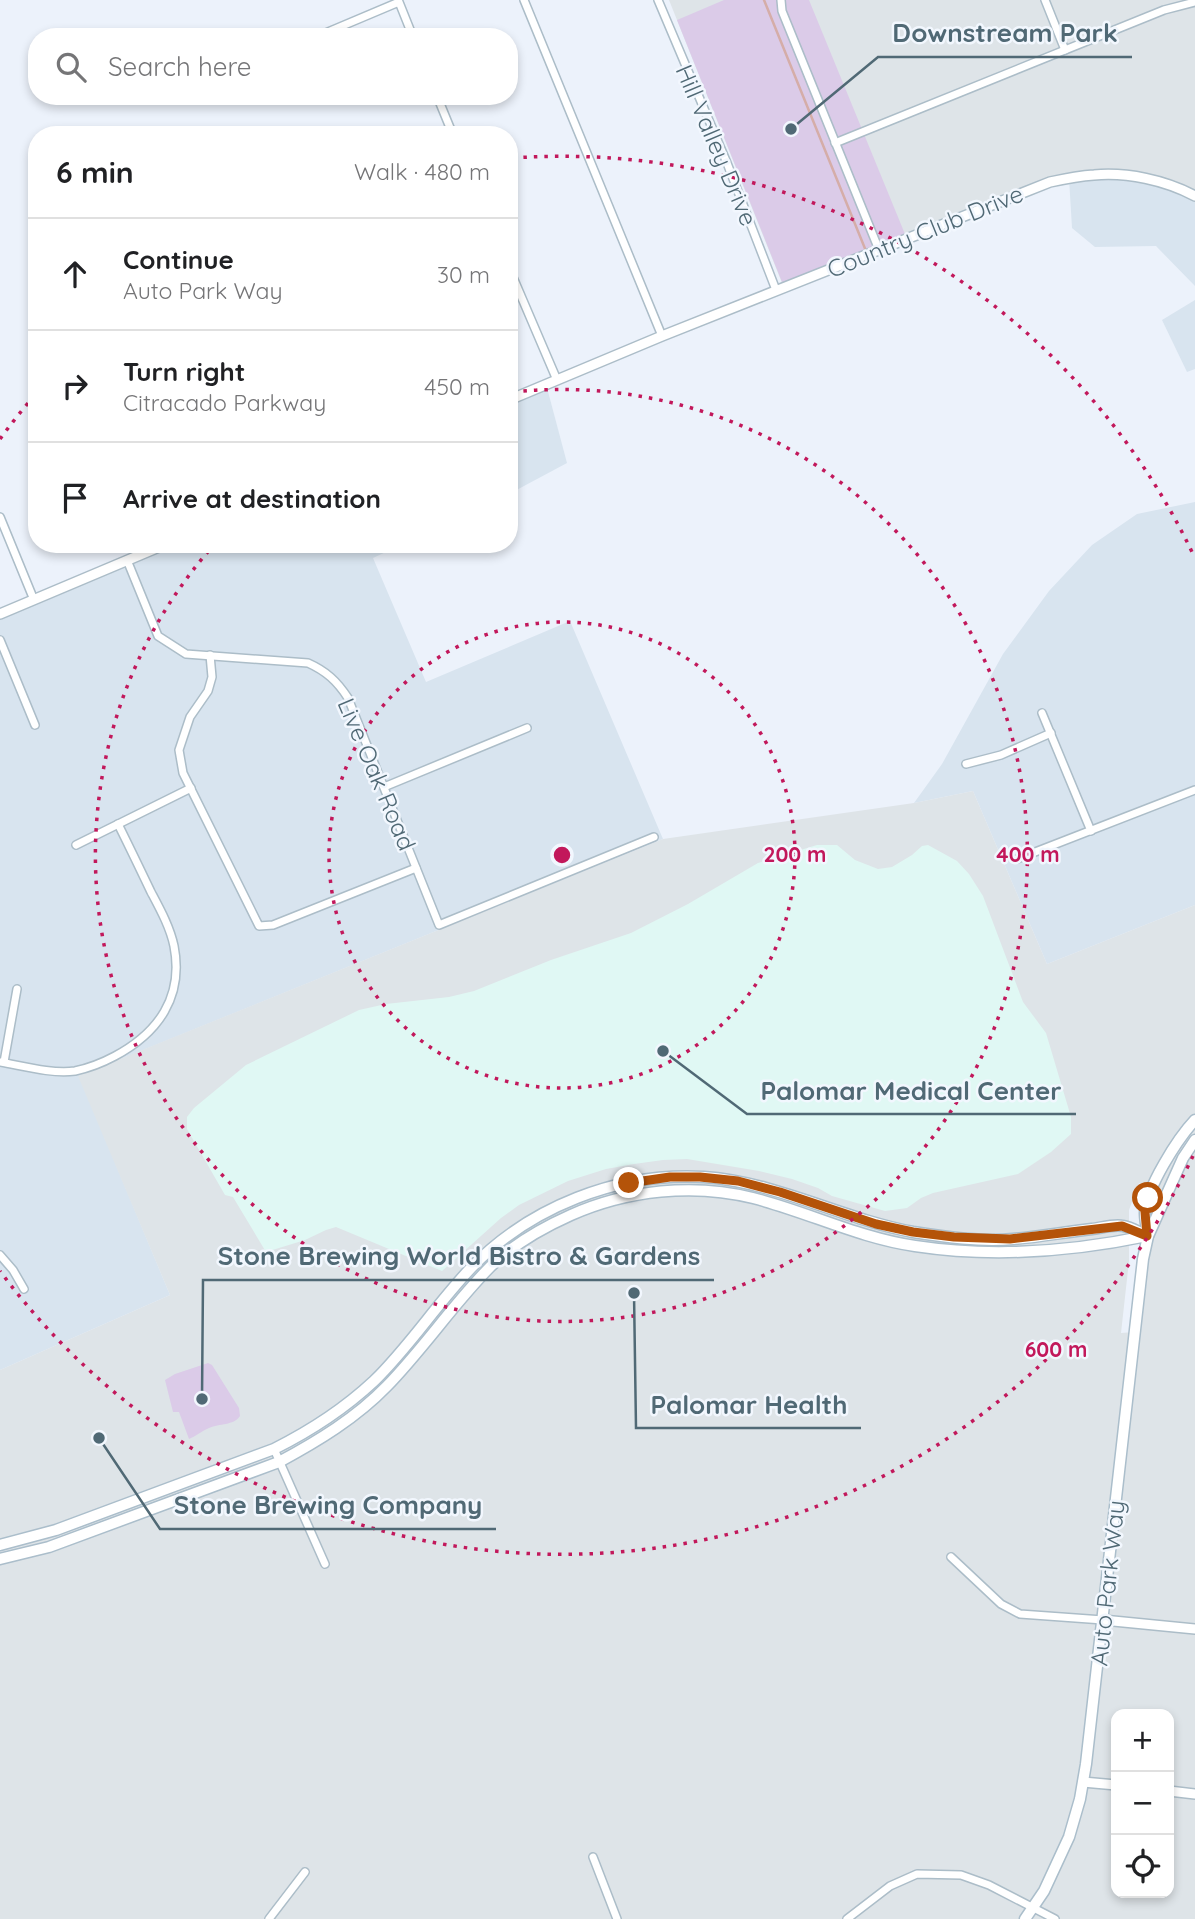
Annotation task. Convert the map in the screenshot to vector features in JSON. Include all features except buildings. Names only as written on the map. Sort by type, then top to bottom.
[{"type":"main road","name":"Auto Park Way","points":[[1026,1919],[1044,1891],[1069,1837],[1083,1782],[1147,1236],[1145,1212],[1148,1198],[1173,1148],[1195,1120]]},
{"type":"main road","name":"Auto Park Way","points":[[1147,1236],[1183,1158],[1195,1140]]},
{"type":"main road","points":[[0,1545],[56,1530],[292,1440],[338,1410],[374,1381],[471,1268],[500,1242],[542,1214],[607,1187],[653,1179],[708,1178],[762,1186],[876,1224],[941,1235],[1010,1239],[1122,1226],[1147,1236]]},
{"type":"main road","points":[[0,1559],[49,1547],[279,1462],[337,1428],[385,1388],[493,1264],[522,1242],[553,1224],[591,1207],[618,1199],[676,1190],[727,1193],[752,1198],[894,1242],[991,1253],[1029,1253],[1147,1236]]},
{"type":"street","points":[[524,0],[662,336]]},
{"type":"street","name":"Hill Valley Drive","points":[[657,0],[727,163],[776,290]]},
{"type":"street","points":[[781,0],[782,11],[879,250]]},
{"type":"street","points":[[1045,0],[1065,50]]},
{"type":"street","points":[[338,28],[399,2],[409,28]]},
{"type":"street","points":[[835,143],[1164,10],[1195,2]]},
{"type":"street","points":[[441,105],[449,126]]},
{"type":"street","name":"Country Club Drive","points":[[518,396],[776,290],[1050,182],[1094,175],[1138,177],[1195,195]]},
{"type":"street","points":[[518,289],[556,380]]},
{"type":"street","points":[[0,517],[34,600]]},
{"type":"street","points":[[0,614],[144,553]]},
{"type":"street","name":"Live Oak Road","points":[[127,560],[158,636],[186,654],[308,663],[321,668],[340,686],[348,698],[439,925],[654,837]]},
{"type":"street","points":[[0,640],[36,725]]},
{"type":"street","points":[[210,655],[212,677],[208,691],[190,717],[178,750],[183,773],[259,926],[273,925],[416,868]]},
{"type":"street","points":[[1042,713],[1091,831]]},
{"type":"street","points":[[384,787],[527,728]]},
{"type":"street","points":[[967,764],[1001,755],[1051,733]]},
{"type":"street","points":[[76,845],[191,788]]},
{"type":"street","points":[[1017,859],[1195,790]]},
{"type":"street","points":[[17,989],[2,1062],[53,1071],[74,1071],[100,1064],[132,1047],[152,1030],[165,1010],[174,987],[176,972],[169,928],[118,824]]},
{"type":"street","points":[[0,1255],[24,1289]]},
{"type":"street","points":[[274,1449],[325,1564]]},
{"type":"street","points":[[951,1557],[1001,1604],[1020,1614],[1195,1629]]},
{"type":"street","points":[[1083,1782],[1111,1785]]},
{"type":"street","points":[[1174,1792],[1195,1794]]},
{"type":"street","points":[[593,1857],[617,1919]]},
{"type":"street","points":[[269,1919],[305,1872]]},
{"type":"street","points":[[847,1919],[890,1886],[917,1874],[961,1875],[989,1885],[1055,1919]]},
{"type":"shaded area","points":[[669,0],[1195,0],[1195,195],[1138,177],[1059,180],[784,288]]},
{"type":"shaded area","points":[[724,0],[809,0],[907,239],[784,287],[677,20]]},
{"type":"shaded area","points":[[1119,175],[1195,195],[1195,286],[1156,246],[1095,247],[1072,228],[1069,178]]},
{"type":"shaded area","points":[[1195,300],[1195,369],[1187,372],[1162,320]]},
{"type":"shaded area","points":[[546,384],[567,463],[518,489],[518,396]]},
{"type":"shaded area","points":[[1195,502],[1195,905],[1047,964],[973,791],[914,803],[942,764],[1003,654],[1049,591],[1092,545],[1137,514]]},
{"type":"shaded area","points":[[146,553],[384,553],[373,558],[426,682],[570,621],[663,839],[79,1076],[170,1295],[0,1370],[0,614]]},
{"type":"shaded area","points":[[973,791],[1047,964],[1195,905],[1195,1919],[0,1919],[0,1370],[170,1295],[78,1076],[663,839],[914,803]],"holes":[[[1139,1183],[1156,1191],[1149,1218],[1135,1332],[1121,1333],[1129,1261],[1129,1210]]]},
{"type":"shaded area","points":[[817,845],[837,845],[855,860],[878,869],[892,867],[922,846],[928,845],[957,861],[969,874],[983,896],[1023,1002],[1046,1033],[1071,1117],[1071,1134],[1051,1152],[1018,1174],[933,1193],[907,1208],[885,1211],[832,1196],[792,1179],[687,1159],[606,1169],[568,1181],[519,1205],[442,1271],[336,1227],[266,1252],[233,1197],[225,1195],[187,1129],[187,1117],[194,1108],[246,1065],[359,1010],[474,991],[551,960],[631,933],[688,904],[758,863]]},
{"type":"shaded area","points":[[208,1363],[212,1365],[239,1408],[240,1416],[189,1439],[179,1412],[173,1412],[165,1380]]},
{"type":"waterway","points":[[764,0],[866,251]]},
{"type":"place","name":"Downstream Park","points":[[791,129]]},
{"type":"place","name":"Palomar Medical Center","points":[[663,1051]]},
{"type":"place","name":"Palomar Health","points":[[634,1293]]},
{"type":"place","name":"Stone Brewing World Bistro & Gardens","points":[[202,1399]]},
{"type":"place","name":"Stone Brewing Company","points":[[99,1438]]},
{"type":"route","points":[[629,1183],[670,1177],[738,1181],[762,1186],[876,1224],[913,1232],[988,1239],[1010,1239],[1122,1226],[1147,1236],[1145,1212],[1148,1198]]}]
